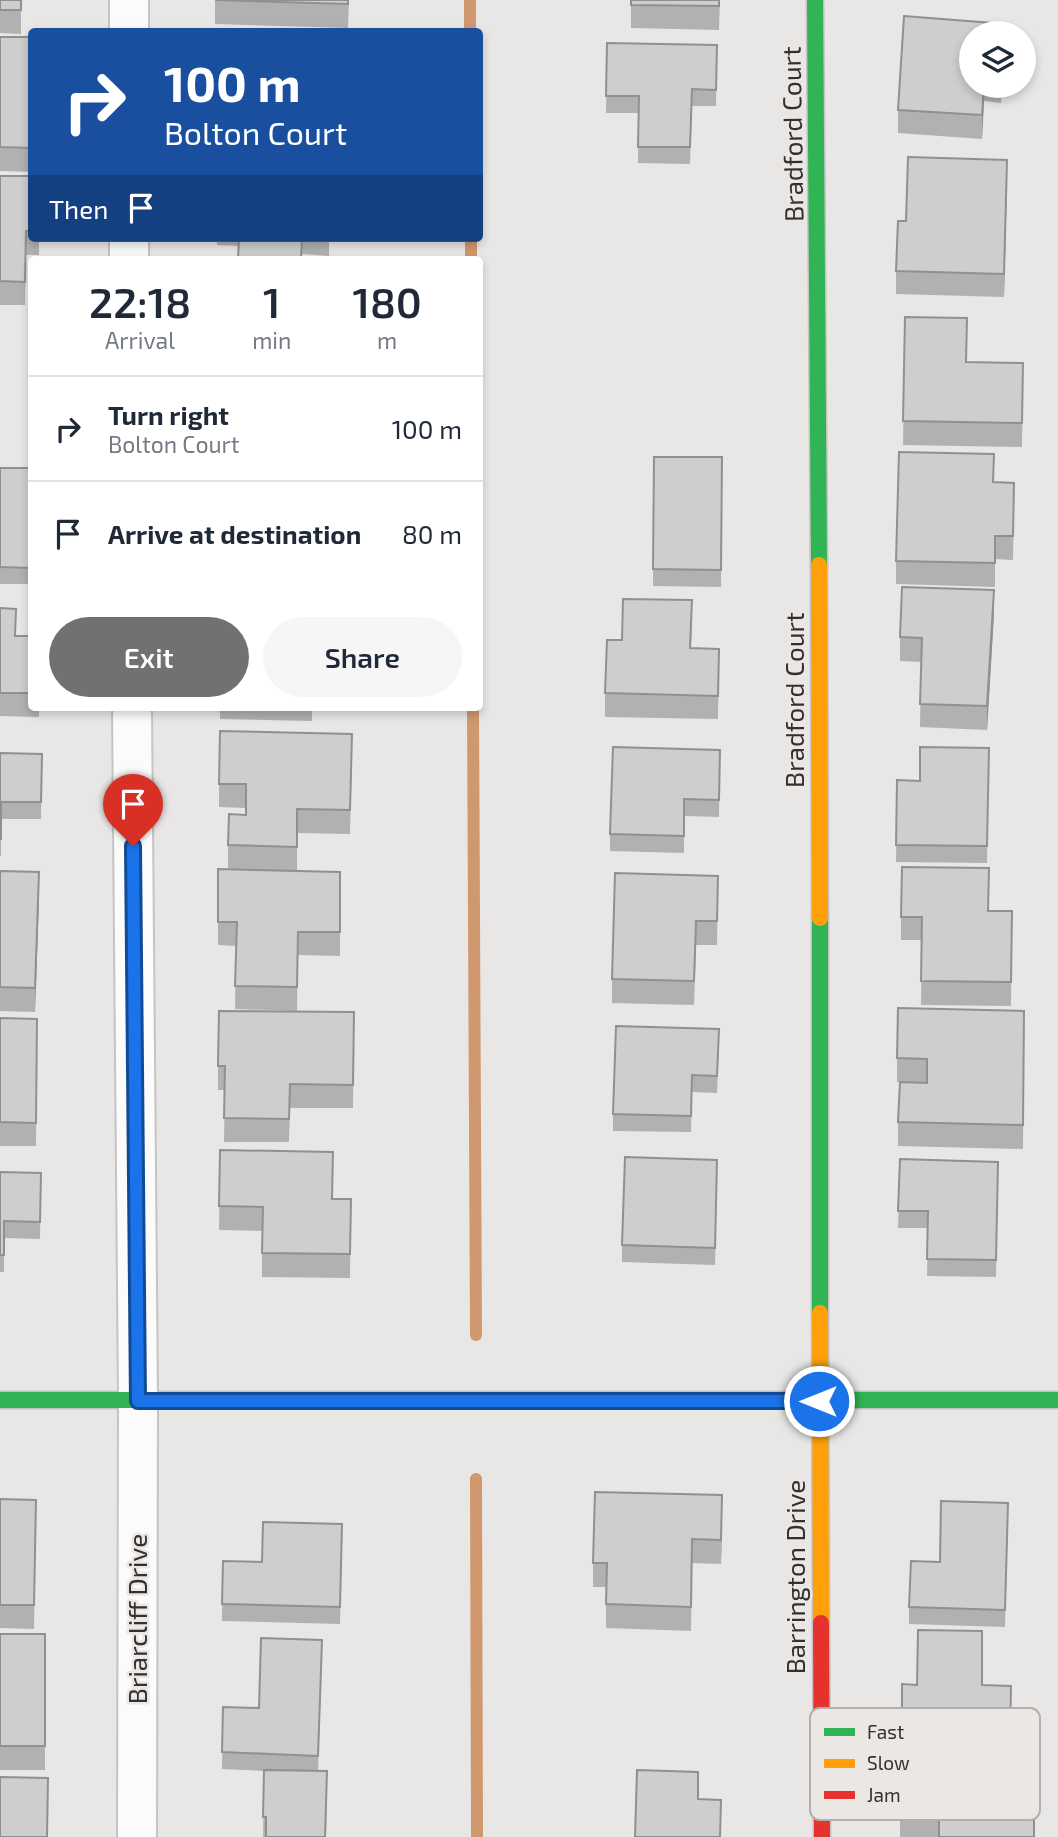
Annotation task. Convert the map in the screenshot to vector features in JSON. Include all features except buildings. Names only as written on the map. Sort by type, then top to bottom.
[{"type":"street","points":[[129,0],[129,28]]},
{"type":"street","name":"Bradford Court","points":[[815,0],[820,375],[819,1401]]},
{"type":"street","name":"Briarcliff Drive","points":[[132,711],[138,1401],[137,1837]]},
{"type":"street","points":[[0,1401],[1058,1400]]},
{"type":"street","name":"Barrington Drive","points":[[819,1401],[821,1708]]},
{"type":"waterway","points":[[470,0],[470,28]]},
{"type":"waterway","points":[[471,242],[471,256]]},
{"type":"waterway","points":[[473,711],[476,1335]]},
{"type":"waterway","points":[[476,1479],[477,1837]]},
{"type":"traffic: fast","points":[[815,0],[819,565]]},
{"type":"traffic: fast","points":[[820,918],[820,1313]]},
{"type":"traffic: fast","points":[[0,1400],[287,1400]]},
{"type":"traffic: fast","points":[[700,1400],[1058,1400]]},
{"type":"traffic: slow","points":[[819,565],[820,918]]},
{"type":"traffic: slow","points":[[820,1313],[821,1623]]},
{"type":"traffic: jam","points":[[287,1400],[700,1400]]},
{"type":"traffic: jam","points":[[821,1623],[821,1708]]},
{"type":"traffic: jam","points":[[822,1820],[822,1837]]},
{"type":"route","points":[[133,846],[138,1401],[819,1401]]}]
